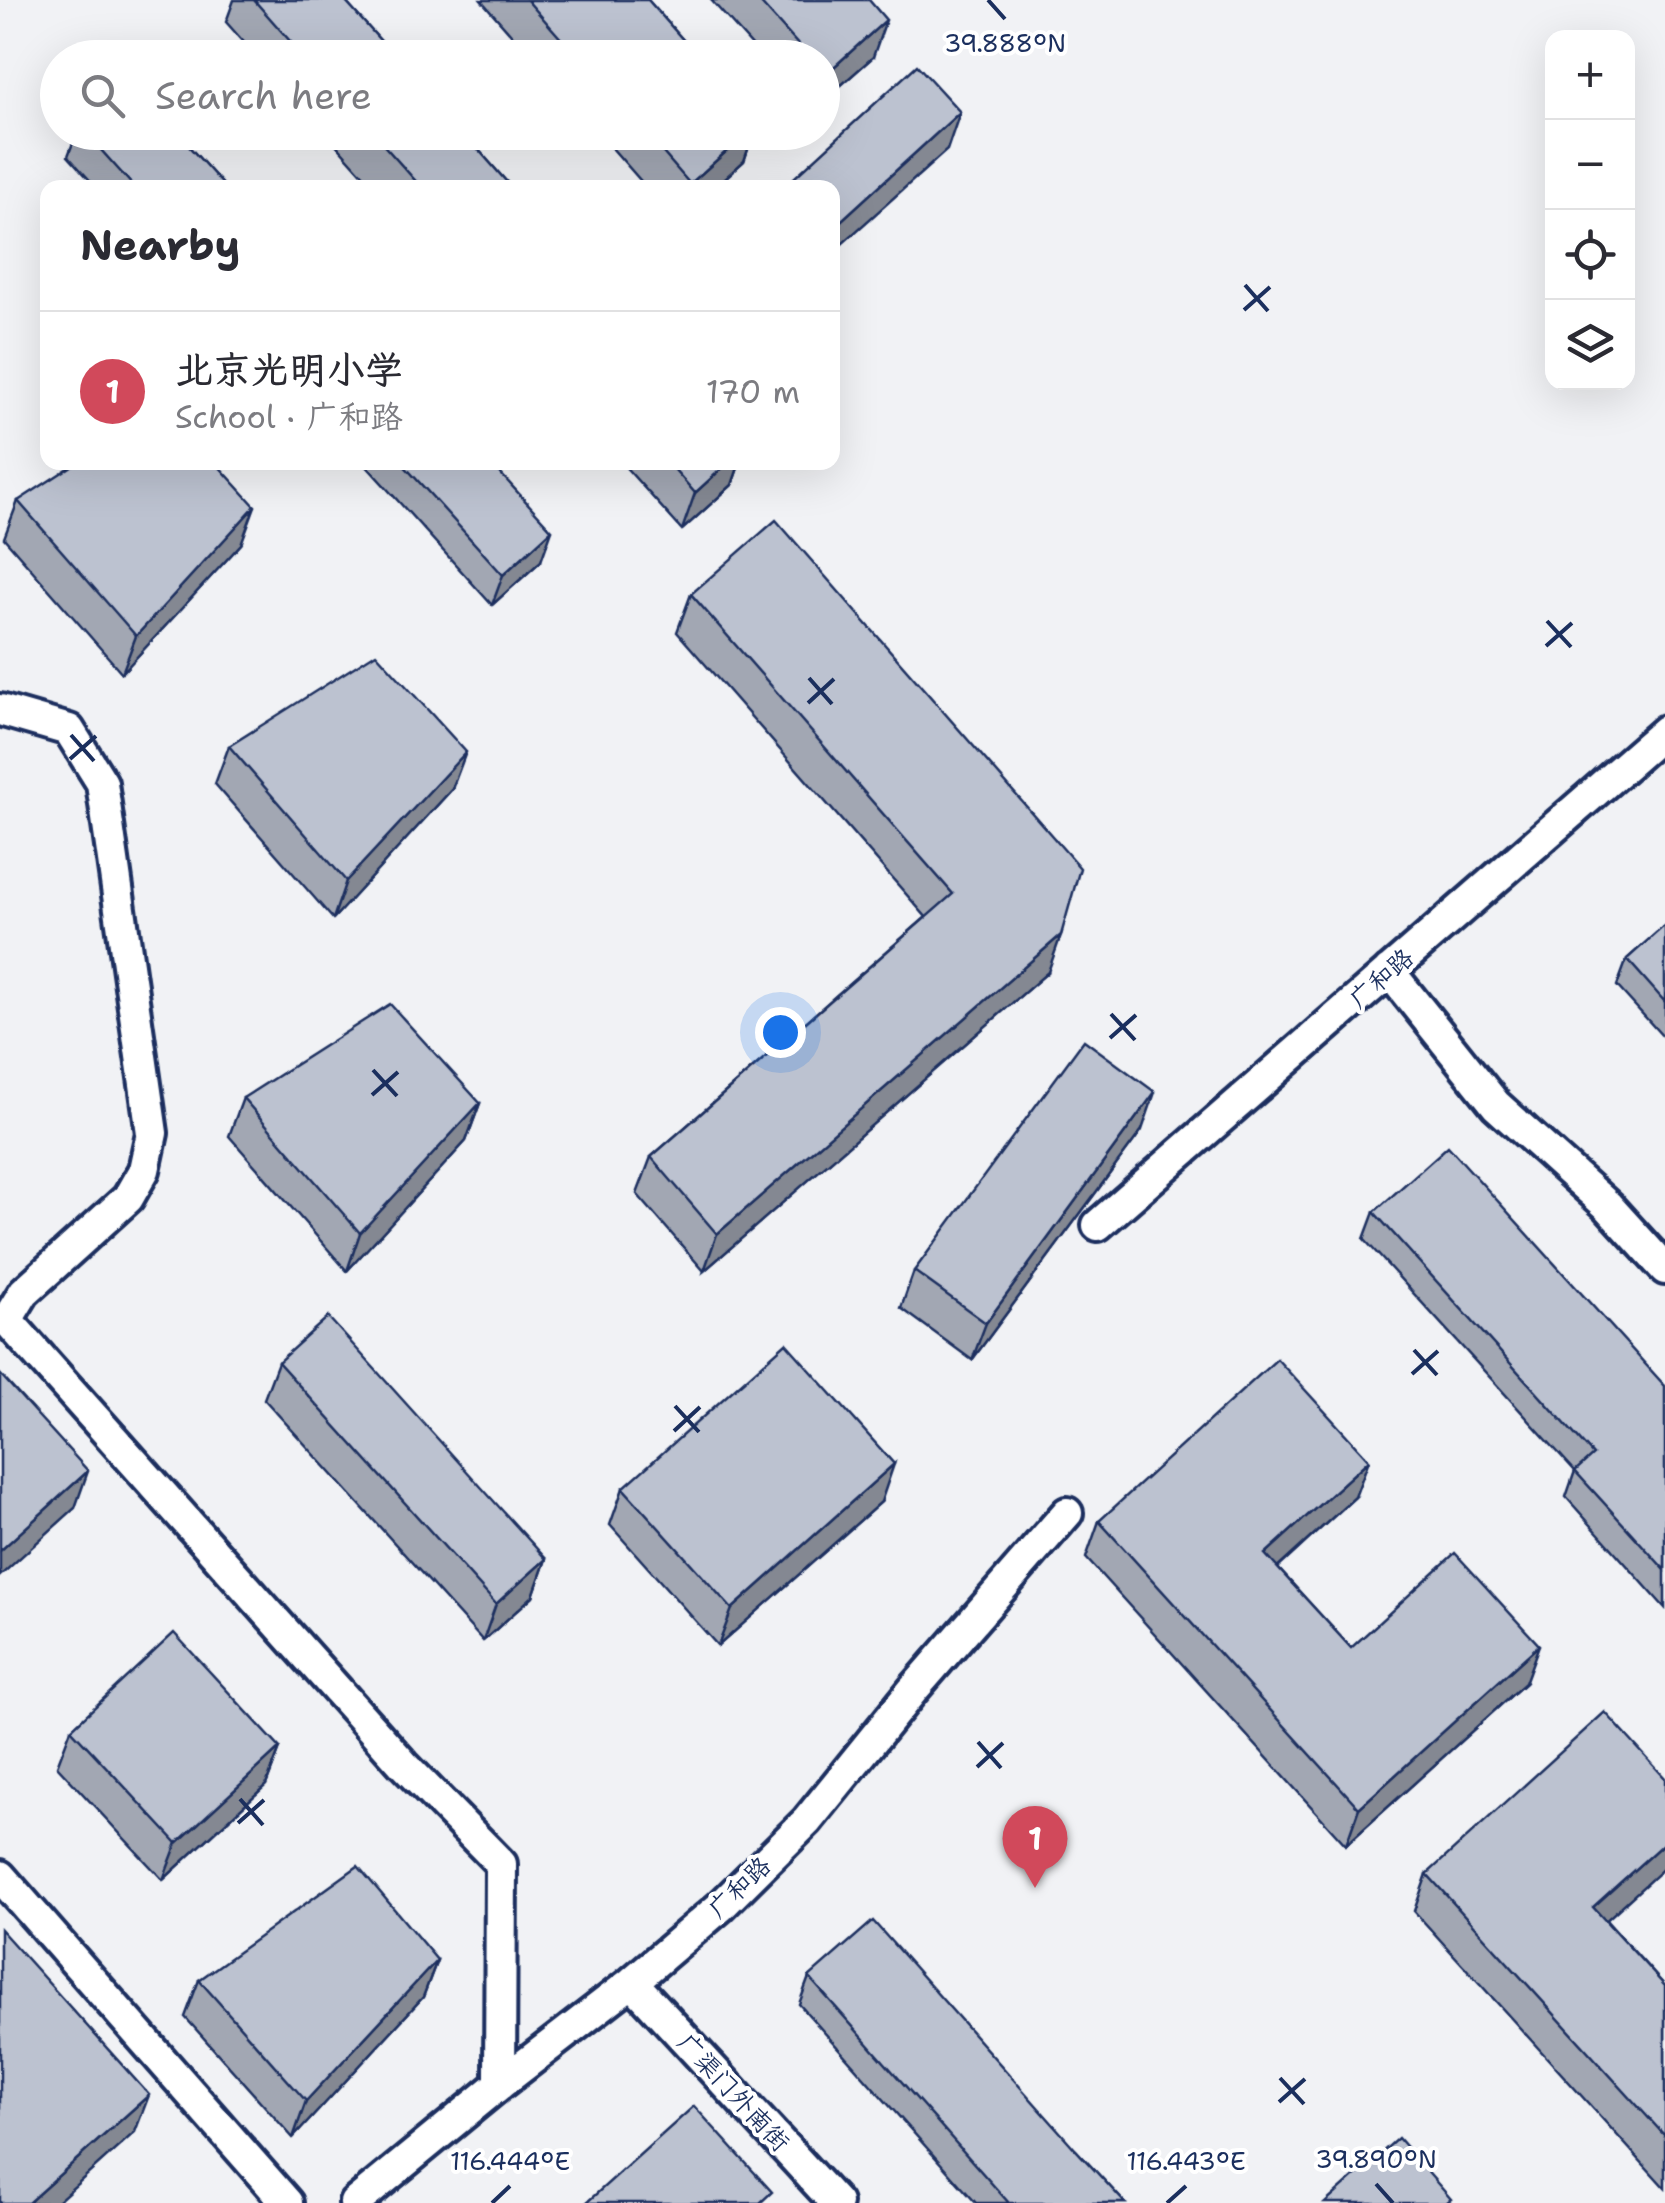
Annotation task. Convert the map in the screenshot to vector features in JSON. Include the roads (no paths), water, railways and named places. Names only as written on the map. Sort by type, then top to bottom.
[{"type":"street","points":[[0,710],[69,730],[102,783],[152,1132],[144,1170],[128,1198],[24,1292],[4,1320],[404,1765],[502,1864],[500,2084]]},
{"type":"street","name":"广和路","points":[[1098,1225],[1665,731]]},
{"type":"street","points":[[1389,972],[1496,1105],[1608,1206],[1665,1270]]},
{"type":"street","name":"广和路","points":[[356,2203],[720,1908],[807,1822],[913,1690],[1067,1514]]},
{"type":"street","points":[[0,1876],[287,2203]]},
{"type":"street","name":"广渠门外南街","points":[[632,1982],[836,2203]]},
{"type":"place","name":"北京光明小学","points":[[1035,1888]]}]
